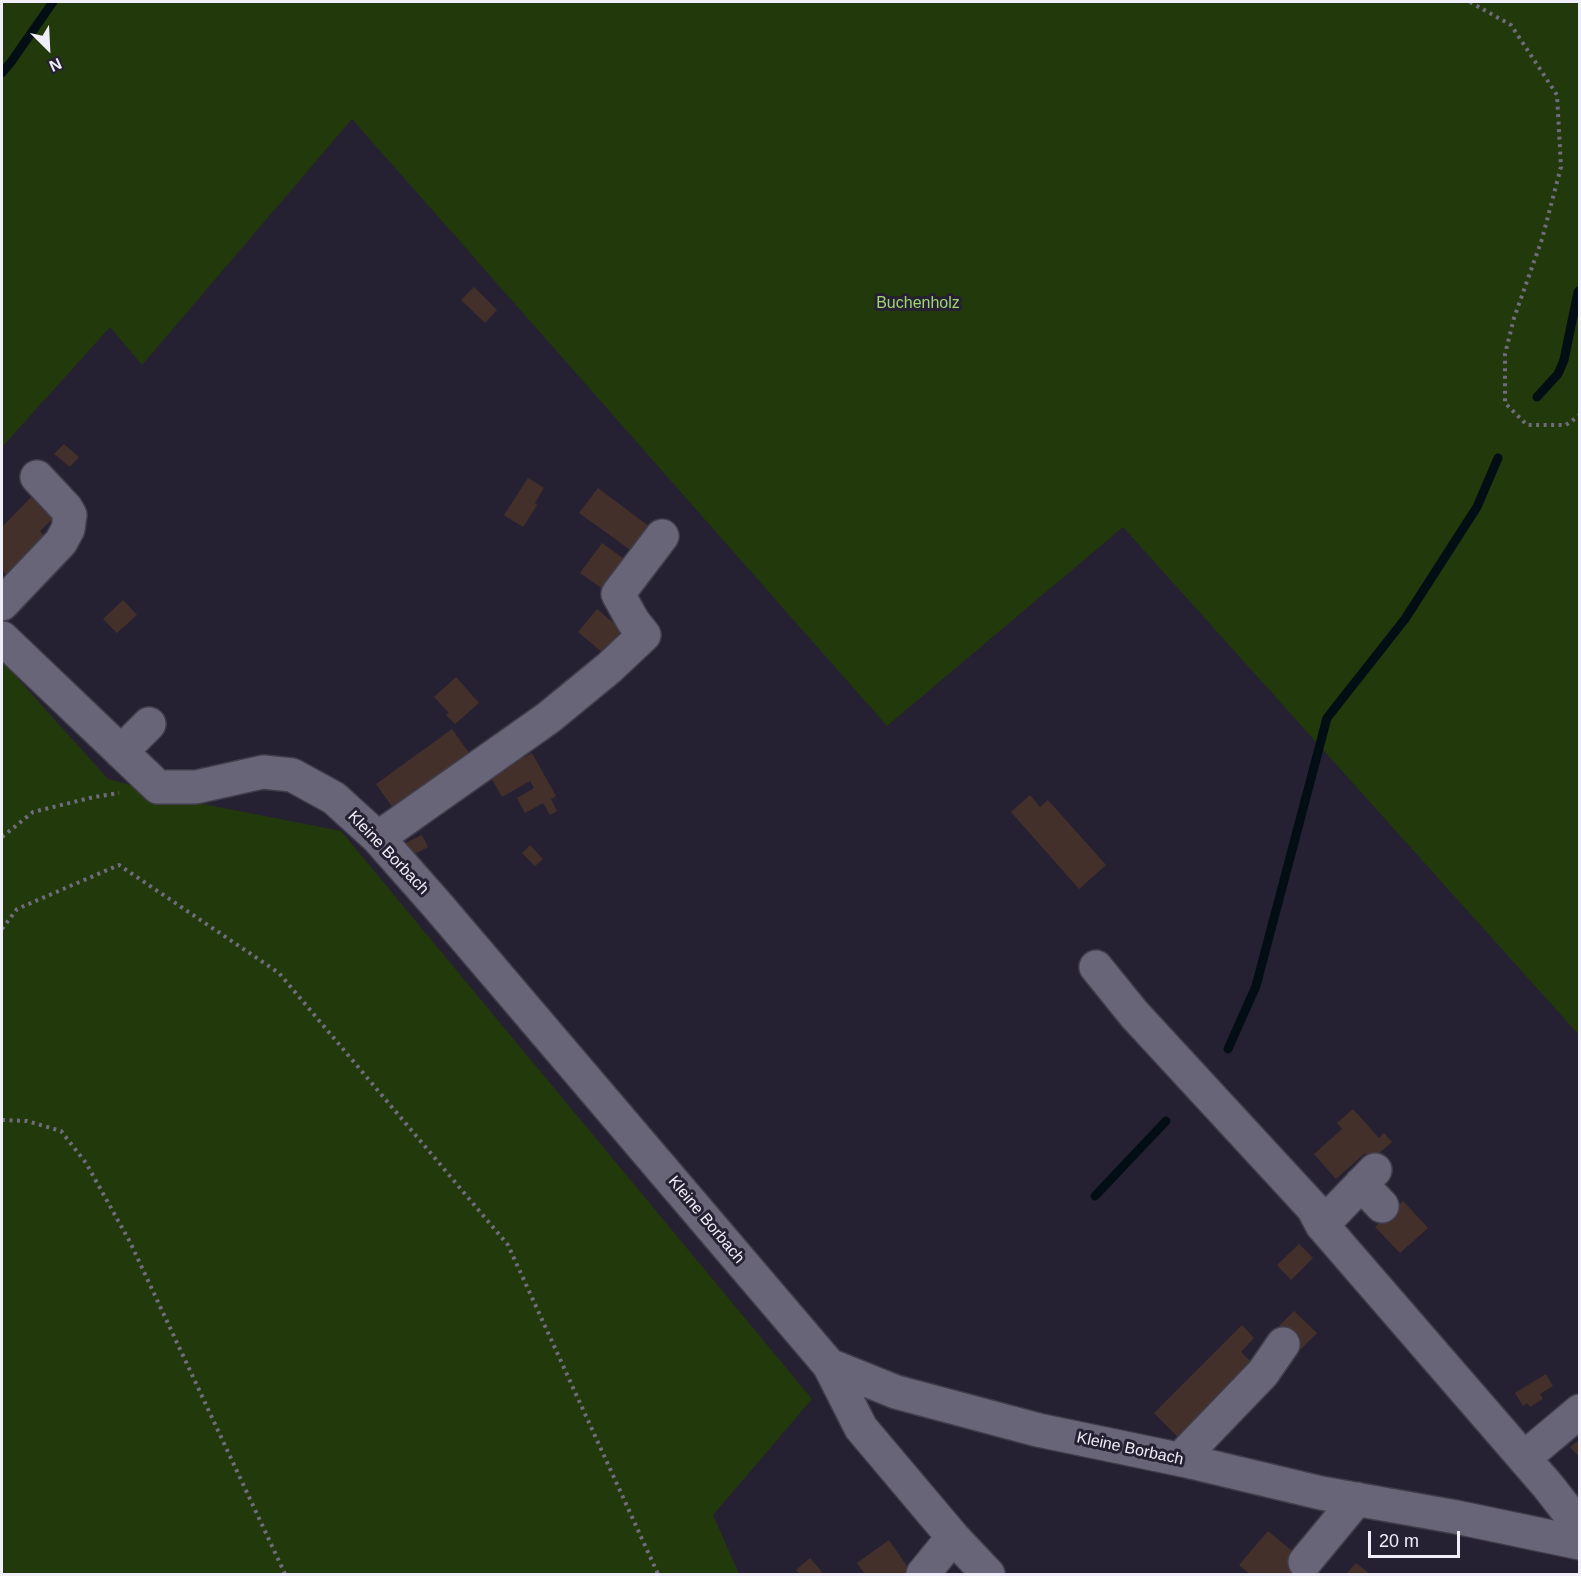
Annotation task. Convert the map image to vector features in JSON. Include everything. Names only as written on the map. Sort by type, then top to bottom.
[{"type":"street","points":[[2,604],[61,542],[68,529],[70,515],[66,508],[37,477]]},
{"type":"street","points":[[378,838],[548,718],[609,668],[644,635],[618,594],[662,536]]},
{"type":"street","points":[[2,638],[158,787]]},
{"type":"street","points":[[121,752],[149,724]]},
{"type":"street","name":"Kleine Borbach","points":[[158,787],[196,788],[263,772],[292,775],[334,798],[378,838],[438,906],[829,1365],[896,1392],[1038,1430],[1187,1461],[1321,1493],[1456,1517],[1580,1543]]},
{"type":"street","points":[[1096,967],[1134,1014],[1313,1209],[1322,1226],[1524,1458],[1580,1527]]},
{"type":"street","points":[[1322,1226],[1373,1187]]},
{"type":"street","points":[[1187,1461],[1188,1451],[1263,1373],[1283,1344]]},
{"type":"street","points":[[829,1365],[861,1428],[988,1575]]},
{"type":"street","points":[[1524,1458],[1580,1412]]},
{"type":"street","points":[[1305,1562],[1357,1499]]},
{"type":"street","points":[[923,1575],[953,1537]]},
{"type":"path","points":[[1470,2],[1511,25],[1557,95],[1561,133],[1561,167],[1542,238],[1514,318],[1505,354],[1505,403],[1527,425],[1566,425],[1580,415]]},
{"type":"path","points":[[2,837],[33,812],[94,797],[158,787]]},
{"type":"path","points":[[2,929],[17,909],[119,865],[279,973],[508,1245],[658,1575]]},
{"type":"path","points":[[2,1120],[27,1121],[61,1131],[86,1163],[130,1242],[285,1575]]},
{"type":"green space","name":"Buchenholz","points":[[2,2],[1579,2],[1579,1035],[1123,527],[887,726],[352,119],[142,365],[110,327],[2,447]]},
{"type":"green space","points":[[2,661],[108,779],[203,804],[341,831],[812,1399],[713,1515],[739,1574],[2,1574]]},
{"type":"building","points":[[474,287],[497,310],[485,323],[461,300]]},
{"type":"building","points":[[64,444],[79,457],[70,467],[54,454]]},
{"type":"building","points":[[528,478],[544,488],[535,503],[537,505],[523,527],[504,515]]},
{"type":"building","points":[[598,488],[654,530],[636,554],[579,513]]},
{"type":"building","points":[[39,489],[61,511],[40,531],[48,540],[10,578],[2,570],[2,527]]},
{"type":"building","points":[[602,543],[631,564],[610,594],[580,573]]},
{"type":"building","points":[[123,600],[137,615],[117,633],[103,619]]},
{"type":"building","points":[[597,609],[622,630],[603,653],[578,632]]},
{"type":"building","points":[[456,677],[479,703],[455,724],[446,715],[449,713],[434,697]]},
{"type":"building","points":[[452,729],[474,760],[398,815],[376,784]]},
{"type":"building","points":[[532,753],[556,796],[551,799],[557,811],[550,815],[543,803],[525,813],[517,798],[534,788],[530,781],[502,797],[489,774],[517,758],[519,760]]},
{"type":"building","points":[[1030,795],[1040,807],[1048,800],[1106,865],[1079,889],[1011,812]]},
{"type":"building","points":[[422,835],[428,847],[412,855],[406,843]]},
{"type":"building","points":[[530,845],[543,859],[535,866],[522,853]]},
{"type":"building","points":[[1353,1109],[1379,1138],[1384,1133],[1392,1142],[1371,1160],[1365,1153],[1336,1179],[1314,1154],[1342,1129],[1337,1123]]},
{"type":"building","points":[[1403,1201],[1428,1228],[1400,1253],[1375,1227]]},
{"type":"building","points":[[1299,1244],[1313,1258],[1291,1280],[1277,1265]]},
{"type":"building","points":[[1294,1311],[1317,1333],[1294,1356],[1272,1333]]},
{"type":"building","points":[[1242,1325],[1254,1338],[1241,1352],[1257,1368],[1183,1442],[1154,1413]]},
{"type":"building","points":[[1546,1374],[1553,1386],[1540,1394],[1543,1399],[1530,1407],[1527,1403],[1523,1406],[1515,1393]]},
{"type":"building","points":[[1580,1439],[1580,1458],[1570,1447]]},
{"type":"building","points":[[1268,1531],[1320,1574],[1250,1574],[1239,1565]]},
{"type":"building","points":[[889,1540],[911,1572],[907,1574],[861,1574],[864,1573],[857,1563]]},
{"type":"building","points":[[810,1558],[822,1572],[820,1574],[800,1574],[796,1570]]},
{"type":"building","points":[[1356,1563],[1370,1574],[1346,1574]]},
{"type":"waterway","points":[[2,73],[53,2]]},
{"type":"waterway","points":[[1537,397],[1558,374],[1564,360],[1580,290]]},
{"type":"waterway","points":[[1228,1049],[1256,986],[1327,718],[1405,619],[1477,507],[1498,458]]},
{"type":"waterway","points":[[1095,1196],[1166,1121]]}]
